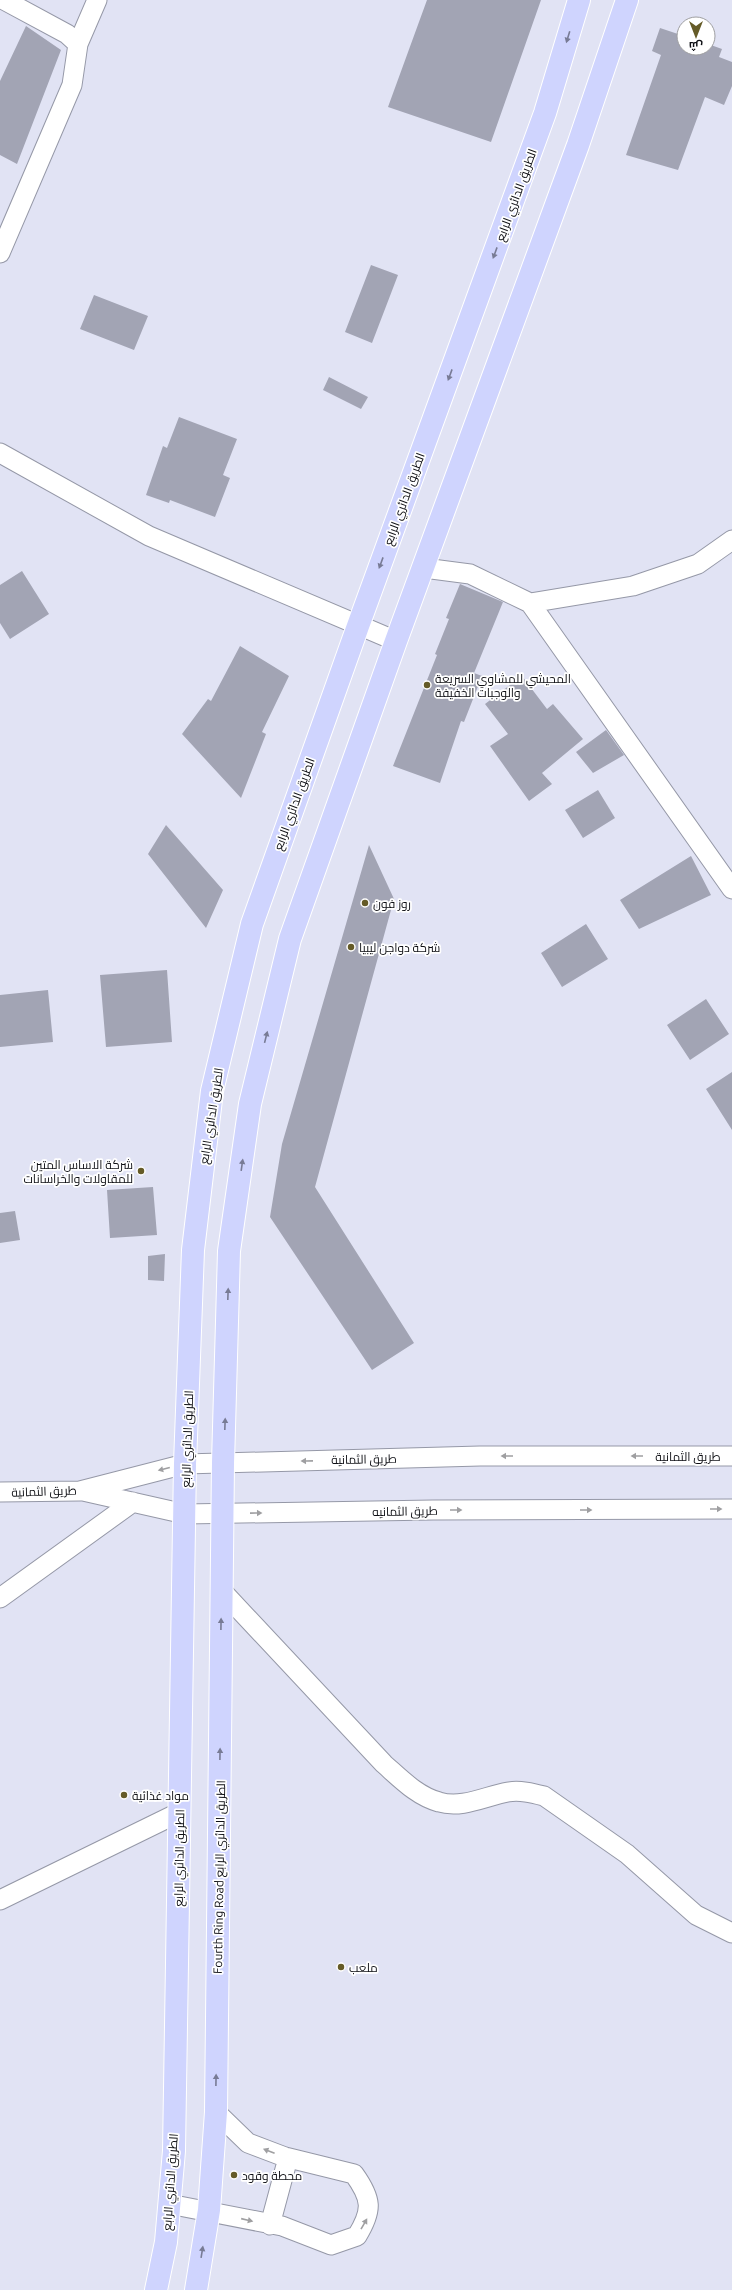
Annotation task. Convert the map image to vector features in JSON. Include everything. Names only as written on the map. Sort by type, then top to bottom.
[{"type":"main road","name":"الطريق الدائري الرابع","points":[[156,2290],[166,2242],[174,2151],[185,1464],[193,1250],[212,1091],[252,924],[358,626],[545,113],[579,0]]},
{"type":"main road","points":[[224,1463],[229,1251],[250,1104],[290,939],[396,640],[424,568],[578,145],[627,0]]},
{"type":"main road","name":"Fourth Ring Road الطريق الدائري الرابع","points":[[196,2290],[209,2210],[216,2112],[224,1463]]},
{"type":"street","points":[[4,0],[67,34],[78,44]]},
{"type":"street","points":[[0,253],[72,85],[78,44],[97,0]]},
{"type":"street","points":[[0,453],[149,536],[358,626],[396,640]]},
{"type":"street","points":[[530,603],[633,586],[698,564],[732,540]]},
{"type":"street","points":[[424,568],[470,574],[530,603],[732,889]]},
{"type":"street","name":"طريق الثمانية","points":[[0,1492],[80,1491],[185,1464],[480,1456],[732,1456]]},
{"type":"street","name":"طريق الثمانيه","points":[[80,1491],[185,1514],[433,1510],[732,1509]]},
{"type":"street","points":[[0,1598],[133,1502]]},
{"type":"street","points":[[222,1591],[384,1764],[411,1788],[440,1803],[462,1804],[509,1792],[529,1792],[544,1796],[626,1854],[696,1915],[732,1933]]},
{"type":"street","points":[[0,1900],[180,1812]]},
{"type":"street","points":[[169,2204],[209,2210],[282,2226],[331,2245],[358,2236],[368,2218],[367,2191],[354,2174],[288,2158],[248,2143],[216,2112]]},
{"type":"street","points":[[270,2224],[288,2158]]},
{"type":"building","points":[[427,0],[541,0],[491,142],[388,107]]},
{"type":"building","points":[[26,26],[61,50],[17,164],[0,155],[0,81]]},
{"type":"building","points":[[660,28],[676,33],[676,56],[716,56],[716,47],[722,49],[719,57],[732,62],[732,86],[724,105],[705,97],[678,170],[626,155],[661,55],[652,51]]},
{"type":"building","points":[[371,265],[398,275],[372,343],[345,332]]},
{"type":"building","points":[[94,295],[148,316],[134,350],[80,329]]},
{"type":"building","points":[[329,377],[368,397],[361,409],[323,390]]},
{"type":"building","points":[[179,417],[237,439],[223,475],[230,478],[215,517],[170,500],[169,503],[146,495],[163,446],[167,448]]},
{"type":"building","points":[[22,571],[49,614],[10,639],[0,623],[0,585]]},
{"type":"building","points":[[460,584],[503,602],[474,673],[482,676],[464,722],[461,721],[440,783],[393,766],[437,655],[435,654],[449,619],[446,618]]},
{"type":"building","points":[[240,646],[289,676],[262,732],[266,734],[241,798],[182,734],[208,699],[211,701]]},
{"type":"building","points":[[522,676],[547,709],[553,704],[583,739],[542,773],[552,784],[529,801],[490,746],[508,734],[485,704]]},
{"type":"building","points":[[606,730],[624,755],[593,773],[576,752]]},
{"type":"building","points":[[598,790],[615,818],[583,838],[565,810]]},
{"type":"building","points":[[166,825],[223,890],[206,928],[148,854]]},
{"type":"building","points":[[369,845],[394,899],[315,1187],[414,1343],[372,1370],[270,1217],[282,1144]]},
{"type":"building","points":[[691,856],[711,895],[639,929],[620,900]]},
{"type":"building","points":[[586,924],[608,959],[562,987],[541,953]]},
{"type":"building","points":[[167,970],[172,1042],[106,1047],[100,975]]},
{"type":"building","points":[[48,990],[53,1042],[0,1047],[0,995]]},
{"type":"building","points":[[706,999],[729,1034],[690,1060],[667,1025]]},
{"type":"building","points":[[732,1072],[732,1130],[706,1089]]},
{"type":"building","points":[[153,1187],[157,1235],[110,1238],[107,1190]]},
{"type":"building","points":[[15,1211],[20,1240],[0,1243],[0,1213]]},
{"type":"building","points":[[165,1254],[164,1281],[148,1280],[148,1256]]},
{"type":"place","name":"المحيشي للمشاوي السريعة والوجبات الخفيفة","points":[[427,685]]},
{"type":"place","name":"روز فون","points":[[365,903]]},
{"type":"place","name":"شركة دواجن ليبيا","points":[[351,947]]},
{"type":"place","name":"شركة الاساس المتين للمقاولات والخراسانات","points":[[141,1171]]},
{"type":"place","name":"مواد غذائية","points":[[124,1795]]},
{"type":"place","name":"ملعب","points":[[341,1967]]},
{"type":"place","name":"محطة وقود","points":[[234,2175]]}]
